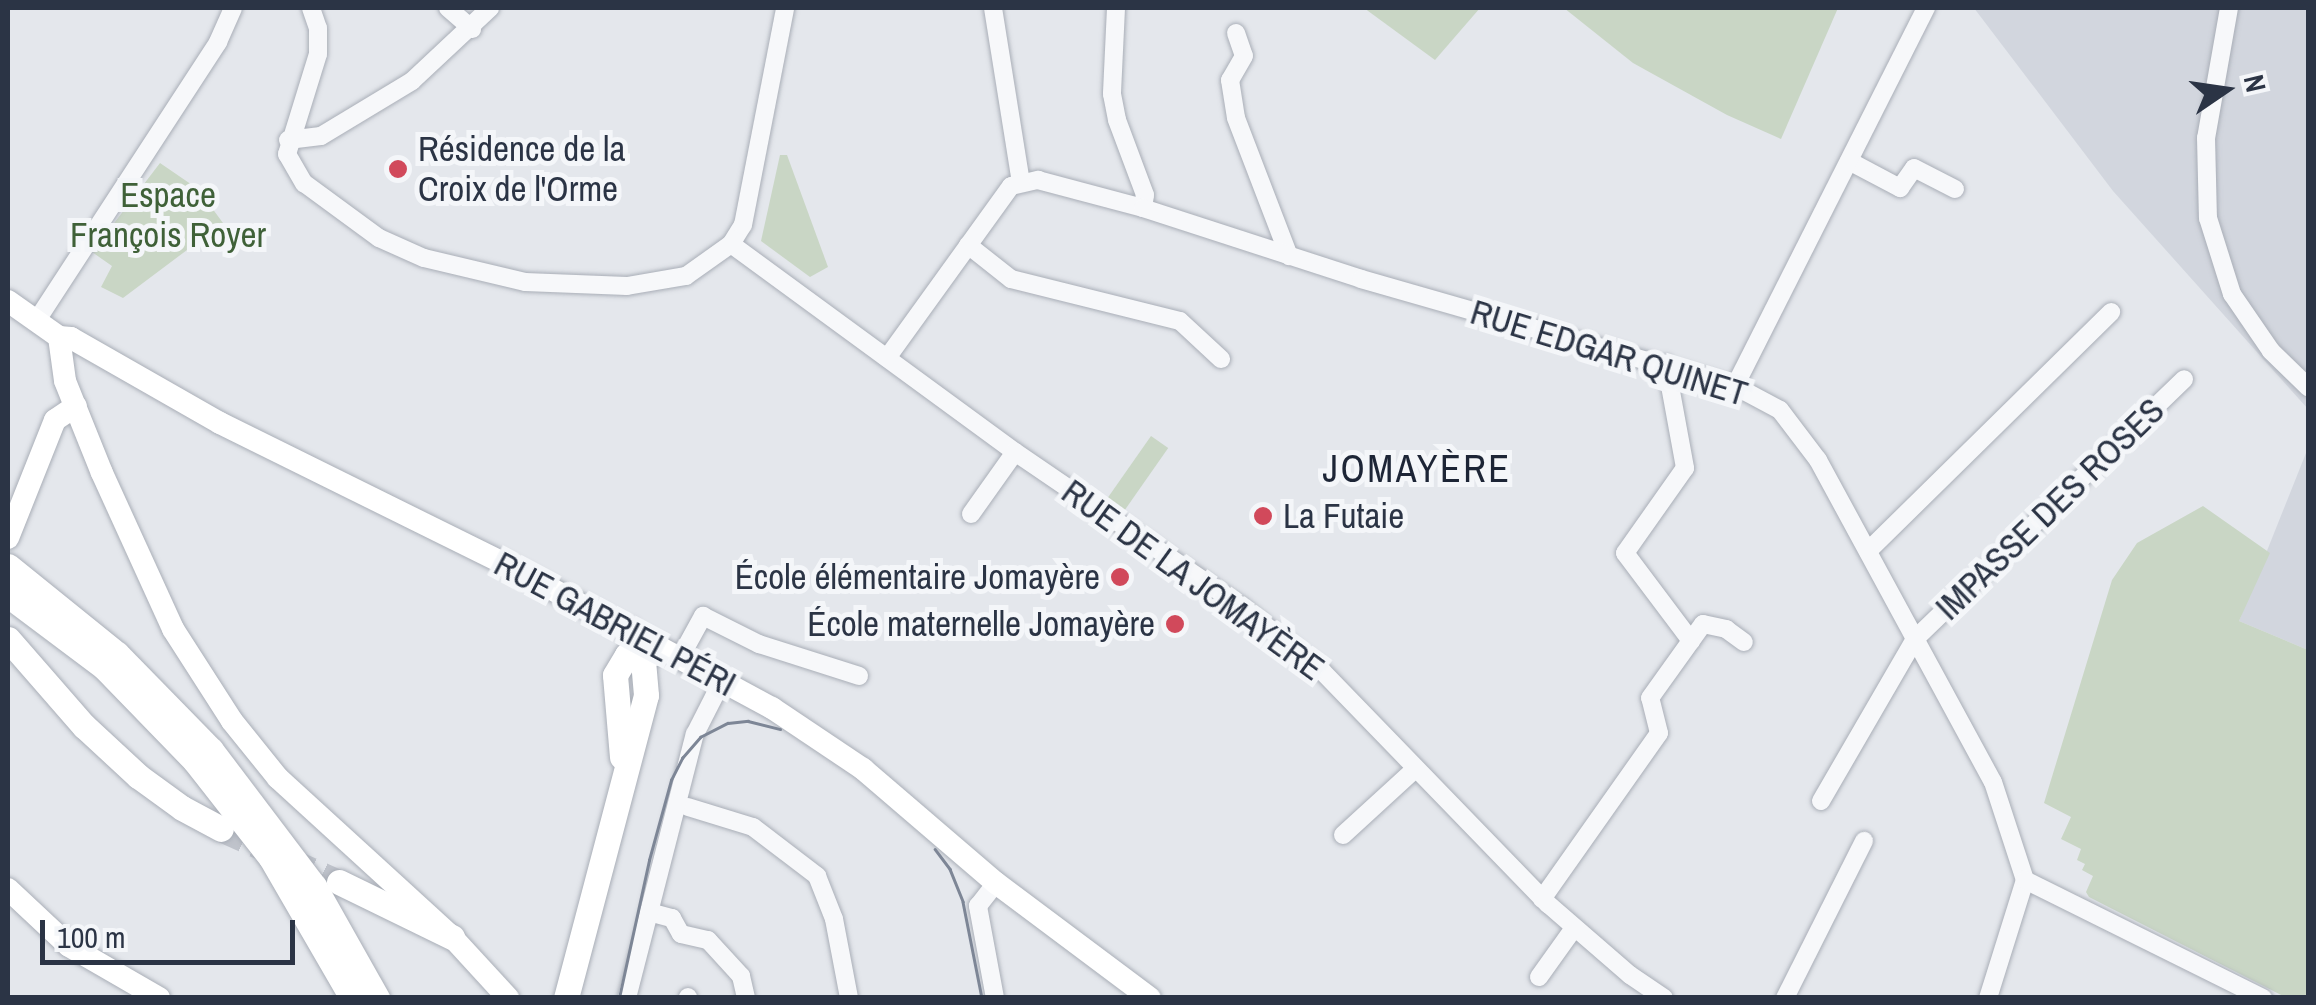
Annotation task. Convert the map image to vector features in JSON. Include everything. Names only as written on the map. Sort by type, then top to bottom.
[{"type":"highway","points":[[8,566],[118,654],[211,750],[314,886],[378,998]]},
{"type":"highway","points":[[8,595],[104,667],[194,760],[271,858],[346,991]]},
{"type":"highway","points":[[8,639],[84,726],[138,776],[221,830]]},
{"type":"highway","points":[[566,998],[622,772],[646,696],[652,648]]},
{"type":"highway","points":[[339,882],[452,937]]},
{"type":"main road","name":"RUE GABRIEL PÉRI","points":[[9,305],[220,423],[772,708],[863,769],[996,882],[1150,998]]},
{"type":"main road","points":[[59,336],[65,381],[174,629],[232,721],[278,778],[452,937],[508,998]]},
{"type":"main road","points":[[9,535],[56,420],[76,406]]},
{"type":"main road","points":[[8,889],[69,946],[159,998]]},
{"type":"street","points":[[36,320],[218,42],[233,8]]},
{"type":"street","points":[[311,8],[318,28],[318,54],[288,140],[287,154],[296,176],[379,238],[424,258],[525,282],[627,286],[686,276],[731,244],[743,225],[785,8]]},
{"type":"street","points":[[448,8],[472,28]]},
{"type":"street","points":[[288,140],[321,136],[412,81],[490,8]]},
{"type":"street","points":[[887,358],[1010,186],[1021,182],[993,8]]},
{"type":"street","points":[[1116,8],[1112,94],[1116,120],[1145,195],[1143,208]]},
{"type":"street","points":[[1736,386],[1926,8]]},
{"type":"street","points":[[2229,8],[2206,138],[2208,218],[2232,294],[2271,351],[2308,388]]},
{"type":"street","points":[[1236,33],[1244,56],[1230,80],[1236,118],[1244,149],[1289,256]]},
{"type":"street","points":[[1848,161],[1900,188],[1914,168],[1955,189]]},
{"type":"street","name":"RUE EDGAR QUINET","points":[[1021,182],[1038,180],[1143,208],[1289,256],[1666,364],[1736,386],[1780,410],[1818,460],[1994,782],[2024,880]]},
{"type":"street","name":"RUE DE LA JOMAYÈRE","points":[[731,244],[1014,452],[1241,606],[1322,671],[1542,899],[1664,998]]},
{"type":"street","points":[[968,245],[1011,279],[1180,321],[1220,359]]},
{"type":"street","points":[[1868,552],[2112,312]]},
{"type":"street","points":[[1666,364],[1685,468],[1625,553],[1690,641]]},
{"type":"street","name":"IMPASSE DES ROSES","points":[[1822,801],[1915,640],[2184,379]]},
{"type":"street","points":[[971,514],[1014,452]]},
{"type":"street","points":[[652,648],[703,616],[760,644],[860,676]]},
{"type":"street","points":[[1542,899],[1658,733],[1650,698],[1702,624],[1726,628],[1744,642]]},
{"type":"street","points":[[627,998],[695,734],[714,676]]},
{"type":"street","points":[[1344,834],[1415,769]]},
{"type":"street","points":[[688,807],[754,828],[817,876],[834,919],[849,998]]},
{"type":"street","points":[[1786,998],[1864,840]]},
{"type":"street","points":[[1988,998],[2024,880],[2263,998]]},
{"type":"street","points":[[995,998],[978,906],[996,882]]},
{"type":"street","points":[[649,912],[672,918],[680,934],[708,940],[741,976],[746,998]]},
{"type":"street","points":[[1540,977],[1574,928]]},
{"type":"shaded area","points":[[1974,8],[2308,8],[2308,409],[2113,191]]},
{"type":"shaded area","points":[[2308,448],[2308,650],[2239,621]]},
{"type":"green space","points":[[1364,8],[1480,8],[1435,60]]},
{"type":"green space","points":[[1564,8],[1838,8],[1781,139],[1727,115],[1633,63]]},
{"type":"green space","points":[[780,155],[787,155],[828,267],[810,277],[761,241]]},
{"type":"green space","name":"Espace François Royer","points":[[160,163],[198,189],[223,223],[123,298],[101,287],[112,266],[92,252]]},
{"type":"green space","points":[[1151,436],[1168,448],[1125,510],[1107,498]]},
{"type":"green space","points":[[2203,506],[2270,553],[2239,621],[2308,650],[2308,997],[2285,997],[2089,897],[2086,892],[2093,876],[2082,870],[2085,864],[2077,860],[2081,849],[2061,839],[2071,817],[2044,803],[2112,580],[2137,543]]},
{"type":"tunnel","points":[[221,829],[339,882]]},
{"type":"tram line","points":[[619,998],[649,860],[671,780],[682,758],[700,737],[728,723],[748,721],[780,729]]},
{"type":"tram line","points":[[935,849],[950,869],[963,902],[982,998]]},
{"type":"place","name":"Résidence de la Croix de l'Orme","points":[[398,169]]},
{"type":"place","name":"La Futaie","points":[[1263,516]]},
{"type":"place","name":"École élémentaire Jomayère","points":[[1120,577]]},
{"type":"place","name":"École maternelle Jomayère","points":[[1175,624]]},
{"type":"district","name":"JOMAYÈRE","points":[[1417,469]]}]
